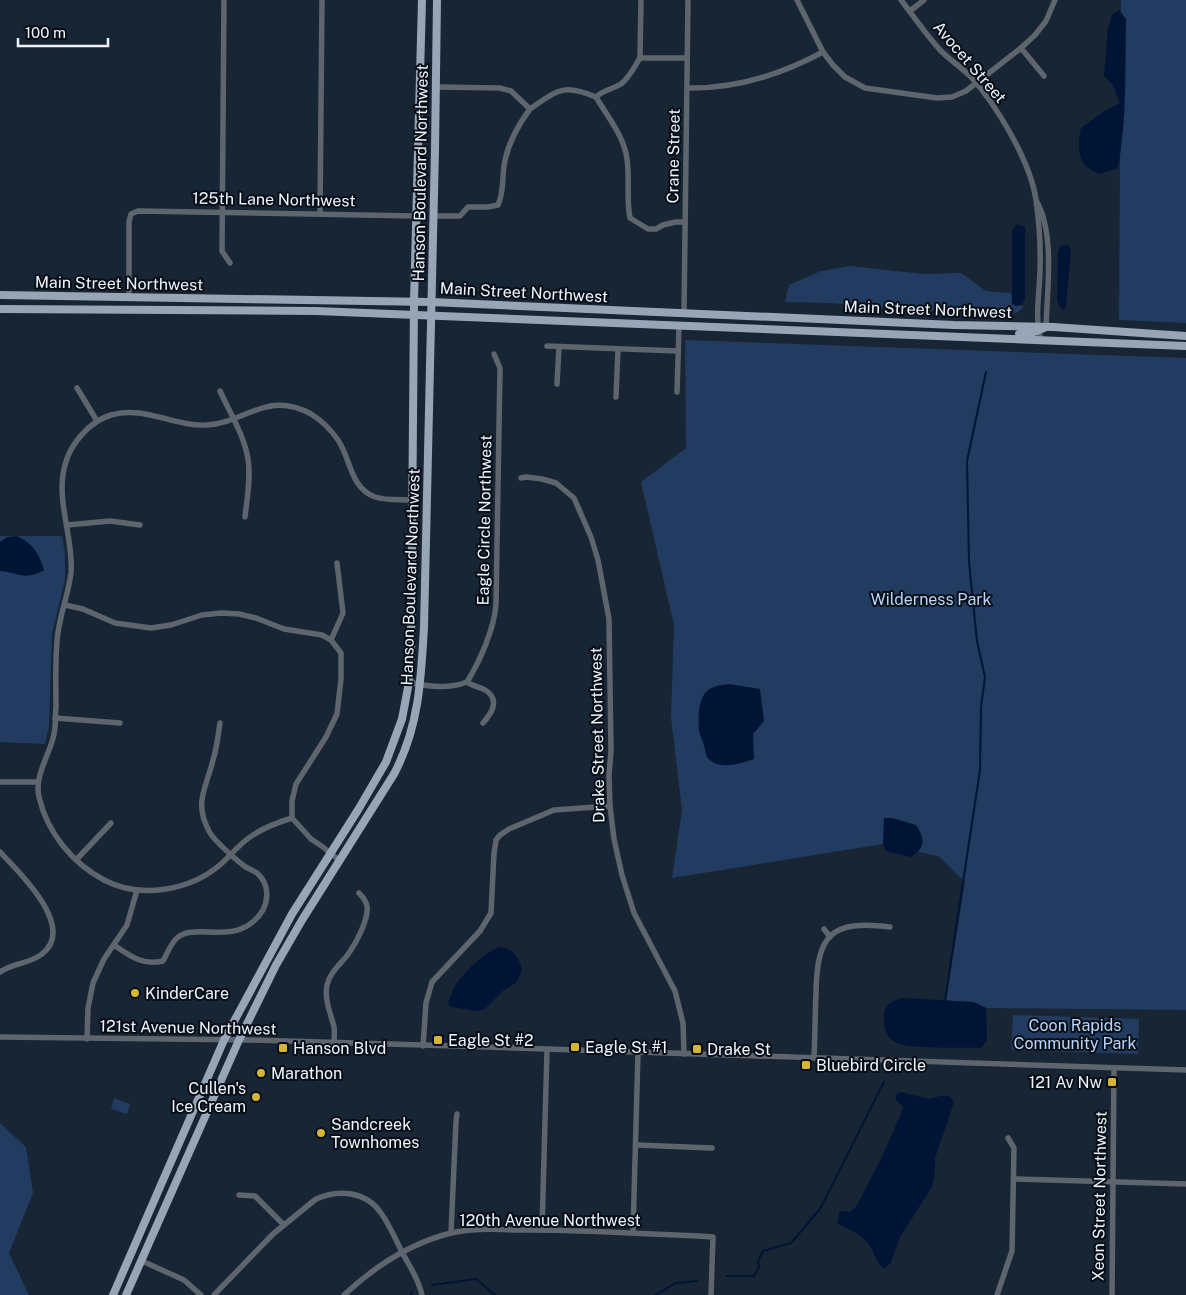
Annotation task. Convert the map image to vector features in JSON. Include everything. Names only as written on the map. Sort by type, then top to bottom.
[{"type":"main road","name":"Hanson Boulevard Northwest","points":[[113,1295],[224,1040],[276,943],[386,762],[399,730],[409,682],[412,610],[414,302],[422,0]]},
{"type":"main road","name":"Hanson Boulevard Northwest","points":[[126,1295],[239,1040],[276,965],[403,757],[414,724],[420,685],[424,628],[437,0]]},
{"type":"main road","name":"Main Street Northwest","points":[[0,295],[431,302],[1046,328],[1186,336]]},
{"type":"main road","name":"Main Street Northwest","points":[[0,308],[316,311],[1186,346]]},
{"type":"main road","name":"Main Street Northwest","points":[[973,336],[984,332],[1029,334],[1038,329]]},
{"type":"main road","points":[[118,1295],[158,1205],[158,1194]]},
{"type":"street","points":[[224,0],[222,251],[230,263]]},
{"type":"street","points":[[320,214],[322,0]]},
{"type":"street","points":[[596,97],[602,92],[620,85],[629,76],[640,58],[640,0]]},
{"type":"street","name":"Crane Street","points":[[684,313],[688,0]]},
{"type":"street","points":[[797,0],[823,52],[845,77],[865,88],[945,98],[960,95],[976,84],[1035,36],[1046,21],[1055,0]]},
{"type":"street","name":"Avocet Street","points":[[901,0],[941,50],[976,84],[1014,140],[1027,170],[1036,200],[1040,239],[1038,329],[1041,340]]},
{"type":"street","points":[[910,11],[924,0]]},
{"type":"street","points":[[1021,48],[1044,76]]},
{"type":"street","points":[[688,88],[716,88],[742,83],[790,68],[823,52]]},
{"type":"street","points":[[640,58],[688,58]]},
{"type":"street","points":[[436,87],[500,88],[511,91],[530,108]]},
{"type":"street","points":[[434,216],[460,216],[468,207],[498,205],[501,198],[504,165],[509,149],[519,126],[530,108],[561,90],[569,89],[579,90],[596,97],[623,143],[628,159],[628,207],[630,218],[648,229],[656,229],[676,222],[685,222]]},
{"type":"street","name":"Avocet Street","points":[[1036,200],[1040,207],[1047,240],[1046,328]]},
{"type":"street","name":"125th Lane Northwest","points":[[129,297],[129,222],[132,214],[138,211],[416,216]]},
{"type":"street","points":[[677,392],[679,327]]},
{"type":"street","points":[[547,346],[678,351]]},
{"type":"street","points":[[557,384],[559,347]]},
{"type":"street","points":[[616,397],[618,349]]},
{"type":"street","name":"Eagle Circle Northwest","points":[[467,682],[490,632],[495,617],[496,605],[500,368],[494,354]]},
{"type":"street","points":[[77,388],[97,421]]},
{"type":"street","points":[[220,391],[242,437],[248,460],[248,491],[245,517]]},
{"type":"street","points":[[292,818],[250,836],[230,853],[221,864],[190,883],[146,891],[124,888],[105,881],[76,860],[55,836],[45,816],[38,782],[55,732],[57,641],[69,584],[71,561],[63,489],[65,464],[82,435],[97,421],[112,414],[132,412],[190,425],[208,425],[233,419],[266,406],[289,406],[310,414],[330,430],[339,441],[353,476],[361,488],[374,497],[413,500]]},
{"type":"street","name":"Drake Street Northwest","points":[[520,478],[542,479],[556,483],[574,498],[591,537],[598,560],[609,619],[611,678],[611,751],[609,775],[614,839],[622,875],[634,913],[648,942],[670,979],[678,1002],[684,1031],[684,1054]]},
{"type":"street","points":[[67,525],[110,520],[140,525]]},
{"type":"street","points":[[331,640],[343,613],[337,563]]},
{"type":"street","points":[[64,605],[83,609],[115,623],[151,628],[171,625],[202,615],[239,614],[256,618],[284,629],[322,635],[331,640],[342,653],[341,687],[337,714],[326,737],[296,784],[292,801],[292,818],[311,839],[340,861]]},
{"type":"street","points":[[409,682],[420,685],[446,686],[467,682],[474,687],[482,688],[489,692],[492,697],[493,710],[483,723]]},
{"type":"street","points":[[55,718],[120,723]]},
{"type":"street","points":[[114,945],[133,958],[145,962],[155,963],[163,961],[176,938],[195,932],[224,933],[237,930],[257,918],[267,901],[266,886],[258,874],[242,865],[212,836],[208,828],[201,797],[214,760],[220,723]]},
{"type":"street","points":[[0,782],[38,782]]},
{"type":"street","points":[[423,1046],[426,1003],[432,982],[480,932],[491,913],[496,840],[509,828],[554,810],[610,806]]},
{"type":"street","points":[[76,860],[111,823]]},
{"type":"street","points":[[0,852],[34,889],[52,921],[53,933],[50,944],[42,954],[0,972]]},
{"type":"street","points":[[87,1039],[88,1008],[93,983],[104,959],[127,925],[137,890]]},
{"type":"street","points":[[334,1043],[334,1029],[327,1002],[327,986],[333,972],[355,942],[363,924],[367,906],[359,893]]},
{"type":"street","points":[[814,1058],[817,968],[823,945],[838,931],[858,924],[890,927]]},
{"type":"street","points":[[824,929],[830,937]]},
{"type":"street","name":"121st Avenue Northwest","points":[[0,1037],[239,1040],[1186,1070]]},
{"type":"street","points":[[542,1230],[547,1050]]},
{"type":"street","points":[[633,1233],[638,1052]]},
{"type":"street","name":"Xeon Street Northwest","points":[[1112,1295],[1114,1068]]},
{"type":"street","points":[[452,1233],[456,1121],[458,1114]]},
{"type":"street","points":[[997,1295],[1012,1251],[1014,1148],[1008,1138]]},
{"type":"street","points":[[636,1145],[712,1148]]},
{"type":"street","points":[[1014,1179],[1186,1184]]},
{"type":"street","points":[[214,1295],[273,1234],[316,1199],[342,1192],[355,1194],[376,1206],[419,1280],[422,1295]]},
{"type":"street","points":[[240,1195],[255,1196],[284,1225]]},
{"type":"street","name":"120th Avenue Northwest","points":[[344,1295],[374,1270],[402,1252],[452,1233],[477,1230],[542,1230],[713,1237],[711,1295]]},
{"type":"street","points":[[142,1261],[180,1278],[202,1295]]},
{"type":"green space","points":[[1121,0],[1186,0],[1186,323],[1119,320]]},
{"type":"green space","points":[[849,266],[924,274],[961,273],[986,291],[1011,293],[1012,304],[1016,306],[1022,305],[1023,308],[1016,313],[910,310],[830,303],[785,302],[789,285],[821,271]]},
{"type":"green space","name":"Wilderness Park","points":[[685,340],[1186,358],[1186,1010],[986,1008],[946,1000],[965,882],[938,856],[883,844],[672,878],[682,810],[671,717],[674,625],[641,482],[686,448]]},
{"type":"green space","points":[[0,536],[62,536],[65,554],[65,580],[52,634],[49,726],[45,744],[0,742]]},
{"type":"green space","name":"Coon Rapids Community Park","points":[[1013,1015],[1139,1019],[1138,1054],[1011,1050]]},
{"type":"green space","points":[[114,1098],[130,1104],[127,1114],[111,1109]]},
{"type":"green space","points":[[0,1123],[26,1147],[33,1193],[9,1253],[29,1295],[0,1295]]},
{"type":"shaded area","points":[[1119,10],[1126,19],[1125,94],[1121,150],[1118,168],[1099,174],[1088,168],[1082,161],[1079,152],[1079,137],[1081,128],[1106,110],[1120,103],[1113,85],[1104,76],[1108,28],[1112,15]]},
{"type":"shaded area","points":[[1017,224],[1025,227],[1025,299],[1022,305],[1016,306],[1012,304],[1012,231]]},
{"type":"shaded area","points":[[1061,246],[1069,246],[1071,250],[1066,305],[1064,310],[1062,310],[1057,301],[1058,251]]},
{"type":"shaded area","points":[[17,536],[35,550],[44,570],[26,576],[0,571],[0,542],[7,537]]},
{"type":"shaded area","points":[[729,684],[760,689],[764,721],[753,734],[754,759],[738,764],[720,765],[707,757],[699,731],[700,704],[709,689]]},
{"type":"shaded area","points":[[884,818],[892,818],[916,825],[921,834],[922,846],[911,857],[886,851],[883,844]]},
{"type":"shaded area","points":[[501,947],[516,955],[522,970],[517,982],[504,990],[486,1008],[479,1011],[450,1007],[448,1002],[460,979],[489,952]]},
{"type":"shaded area","points":[[902,998],[974,1002],[986,1008],[987,1040],[981,1048],[923,1047],[902,1045],[895,1042],[889,1038],[886,1032],[884,1014],[888,1005]]},
{"type":"shaded area","points":[[900,1092],[929,1099],[949,1096],[954,1102],[935,1158],[935,1173],[932,1187],[900,1237],[891,1262],[885,1269],[879,1264],[865,1240],[837,1223],[840,1211],[850,1212],[856,1207],[882,1157],[903,1109],[902,1105],[896,1101],[896,1095]]},
{"type":"waterway","points":[[945,1001],[980,770],[981,707],[985,677],[977,641],[969,562],[967,461],[986,372]]},
{"type":"waterway","points":[[726,1276],[754,1276],[759,1267],[758,1261],[763,1251],[791,1243],[820,1209],[884,1082]]},
{"type":"waterway","points":[[432,1285],[476,1279],[495,1295]]},
{"type":"waterway","points":[[655,1295],[676,1283],[697,1281]]},
{"type":"place","name":"KinderCare","points":[[135,993]]},
{"type":"place","name":"Eagle St #2","points":[[438,1040]]},
{"type":"place","name":"Eagle St #1","points":[[575,1047]]},
{"type":"place","name":"Hanson Blvd","points":[[283,1048]]},
{"type":"place","name":"Drake St","points":[[697,1049]]},
{"type":"place","name":"Bluebird Circle","points":[[806,1065]]},
{"type":"place","name":"Marathon","points":[[261,1073]]},
{"type":"place","name":"121 Av Nw","points":[[1112,1082]]},
{"type":"place","name":"Cullen's Ice Cream","points":[[256,1097]]},
{"type":"place","name":"Sandcreek Townhomes","points":[[321,1133]]}]
